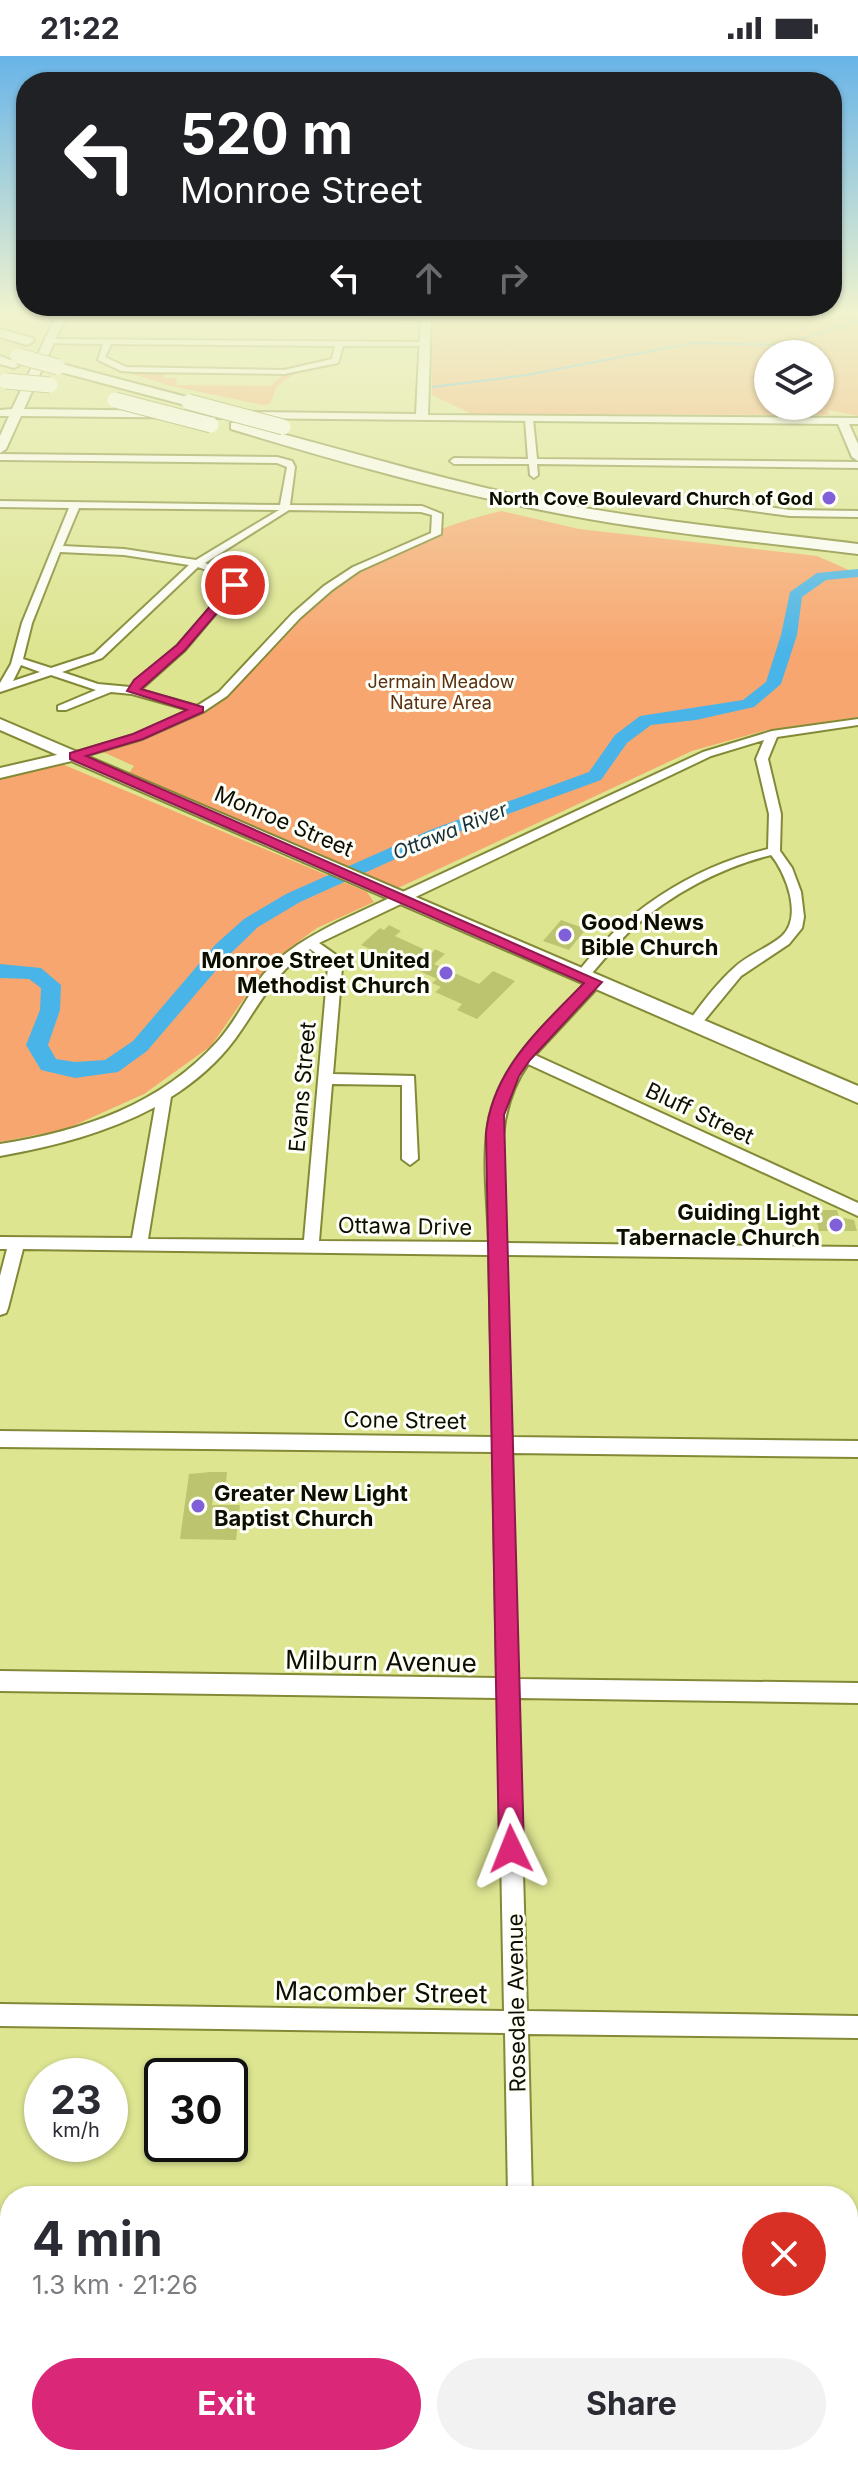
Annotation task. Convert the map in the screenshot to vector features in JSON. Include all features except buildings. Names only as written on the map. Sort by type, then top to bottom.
[{"type":"highway","points":[[231,428],[257,433]]},
{"type":"highway","points":[[243,428],[446,484],[562,509],[689,529],[858,549]]},
{"type":"highway","points":[[288,428],[470,477],[560,497],[678,516],[858,531]]},
{"type":"main road","points":[[0,449],[9,428]]},
{"type":"main road","points":[[845,428],[858,457]]},
{"type":"main road","name":"Monroe Street","points":[[0,724],[858,1095]]},
{"type":"main road","points":[[0,773],[74,756]]},
{"type":"street","points":[[530,428],[534,475]]},
{"type":"street","points":[[0,457],[277,460],[289,463],[291,467],[285,507],[195,565],[108,649],[86,662],[2,688]]},
{"type":"street","points":[[454,461],[858,465]]},
{"type":"street","points":[[713,503],[777,513],[858,514]]},
{"type":"street","points":[[0,504],[285,507],[434,511],[437,514],[436,534],[356,569],[328,588],[296,616],[223,694],[199,710],[138,737],[74,756]]},
{"type":"street","points":[[2,688],[17,669],[23,632],[75,505]]},
{"type":"street","points":[[246,507],[259,514],[263,523]]},
{"type":"street","points":[[57,549],[116,551],[195,565],[230,575],[237,581],[181,648],[133,691]]},
{"type":"street","points":[[18,661],[108,689],[133,691],[199,710]]},
{"type":"street","points":[[62,708],[108,689]]},
{"type":"street","points":[[0,1150],[69,1138],[164,1098],[221,1046],[275,970],[310,943],[394,895],[668,771],[720,751],[772,734],[858,722]]},
{"type":"street","points":[[694,1024],[745,965],[795,930],[798,916],[794,890],[783,859],[774,851],[775,814],[762,759],[772,734]]},
{"type":"street","points":[[720,751],[751,757],[764,769]]},
{"type":"street","name":"Rosedale Avenue","points":[[520,2186],[495,1249],[493,1153],[496,1115],[511,1075],[524,1056],[627,927],[654,906],[749,856],[774,851]]},
{"type":"street","name":"Evans Street","points":[[310,943],[331,958],[335,967],[311,1247]]},
{"type":"street","name":"Bluff Street","points":[[524,1056],[858,1210]]},
{"type":"street","points":[[325,1079],[409,1080],[410,1159]]},
{"type":"street","points":[[139,1245],[164,1098]]},
{"type":"street","points":[[0,1308],[8,1244]]},
{"type":"street","name":"Ottawa Drive","points":[[8,1244],[858,1253]]},
{"type":"street","name":"Cone Street","points":[[0,1439],[858,1449]]},
{"type":"street","name":"Milburn Avenue","points":[[0,1681],[858,1693]]},
{"type":"street","name":"Macomber Street","points":[[0,2015],[858,2027]]},
{"type":"green space","name":"Jermain Meadow Nature Area","points":[[501,511],[579,529],[817,556],[858,574],[858,717],[767,730],[692,751],[398,888],[129,773],[134,766],[92,747],[159,725],[206,701],[233,679],[309,599],[341,576],[408,542]]},
{"type":"green space","points":[[62,764],[367,892],[374,902],[317,928],[280,955],[257,980],[211,1046],[144,1094],[66,1129],[0,1142],[0,778]]},
{"type":"waterway","name":"Ottawa River","points":[[0,971],[34,973],[51,985],[50,1010],[37,1045],[49,1065],[75,1070],[110,1067],[140,1046],[223,949],[251,923],[293,898],[436,834],[595,776],[621,739],[646,720],[696,715],[748,704],[773,684],[789,635],[795,595],[822,576],[858,573]]},
{"type":"place","name":"North Cove Boulevard Church of God","points":[[829,498]]},
{"type":"place","name":"Good News Bible Church","points":[[565,935]]},
{"type":"place","name":"Monroe Street United Methodist Church","points":[[446,973]]},
{"type":"place","name":"Guiding Light Tabernacle Church","points":[[836,1225]]},
{"type":"place","name":"Greater New Light Baptist Church","points":[[198,1506]]},
{"type":"route","points":[[235,585],[205,616],[181,648],[134,687],[133,691],[199,710],[138,737],[74,756],[595,982],[524,1056],[511,1075],[496,1115],[494,1133],[511,1849]]}]
